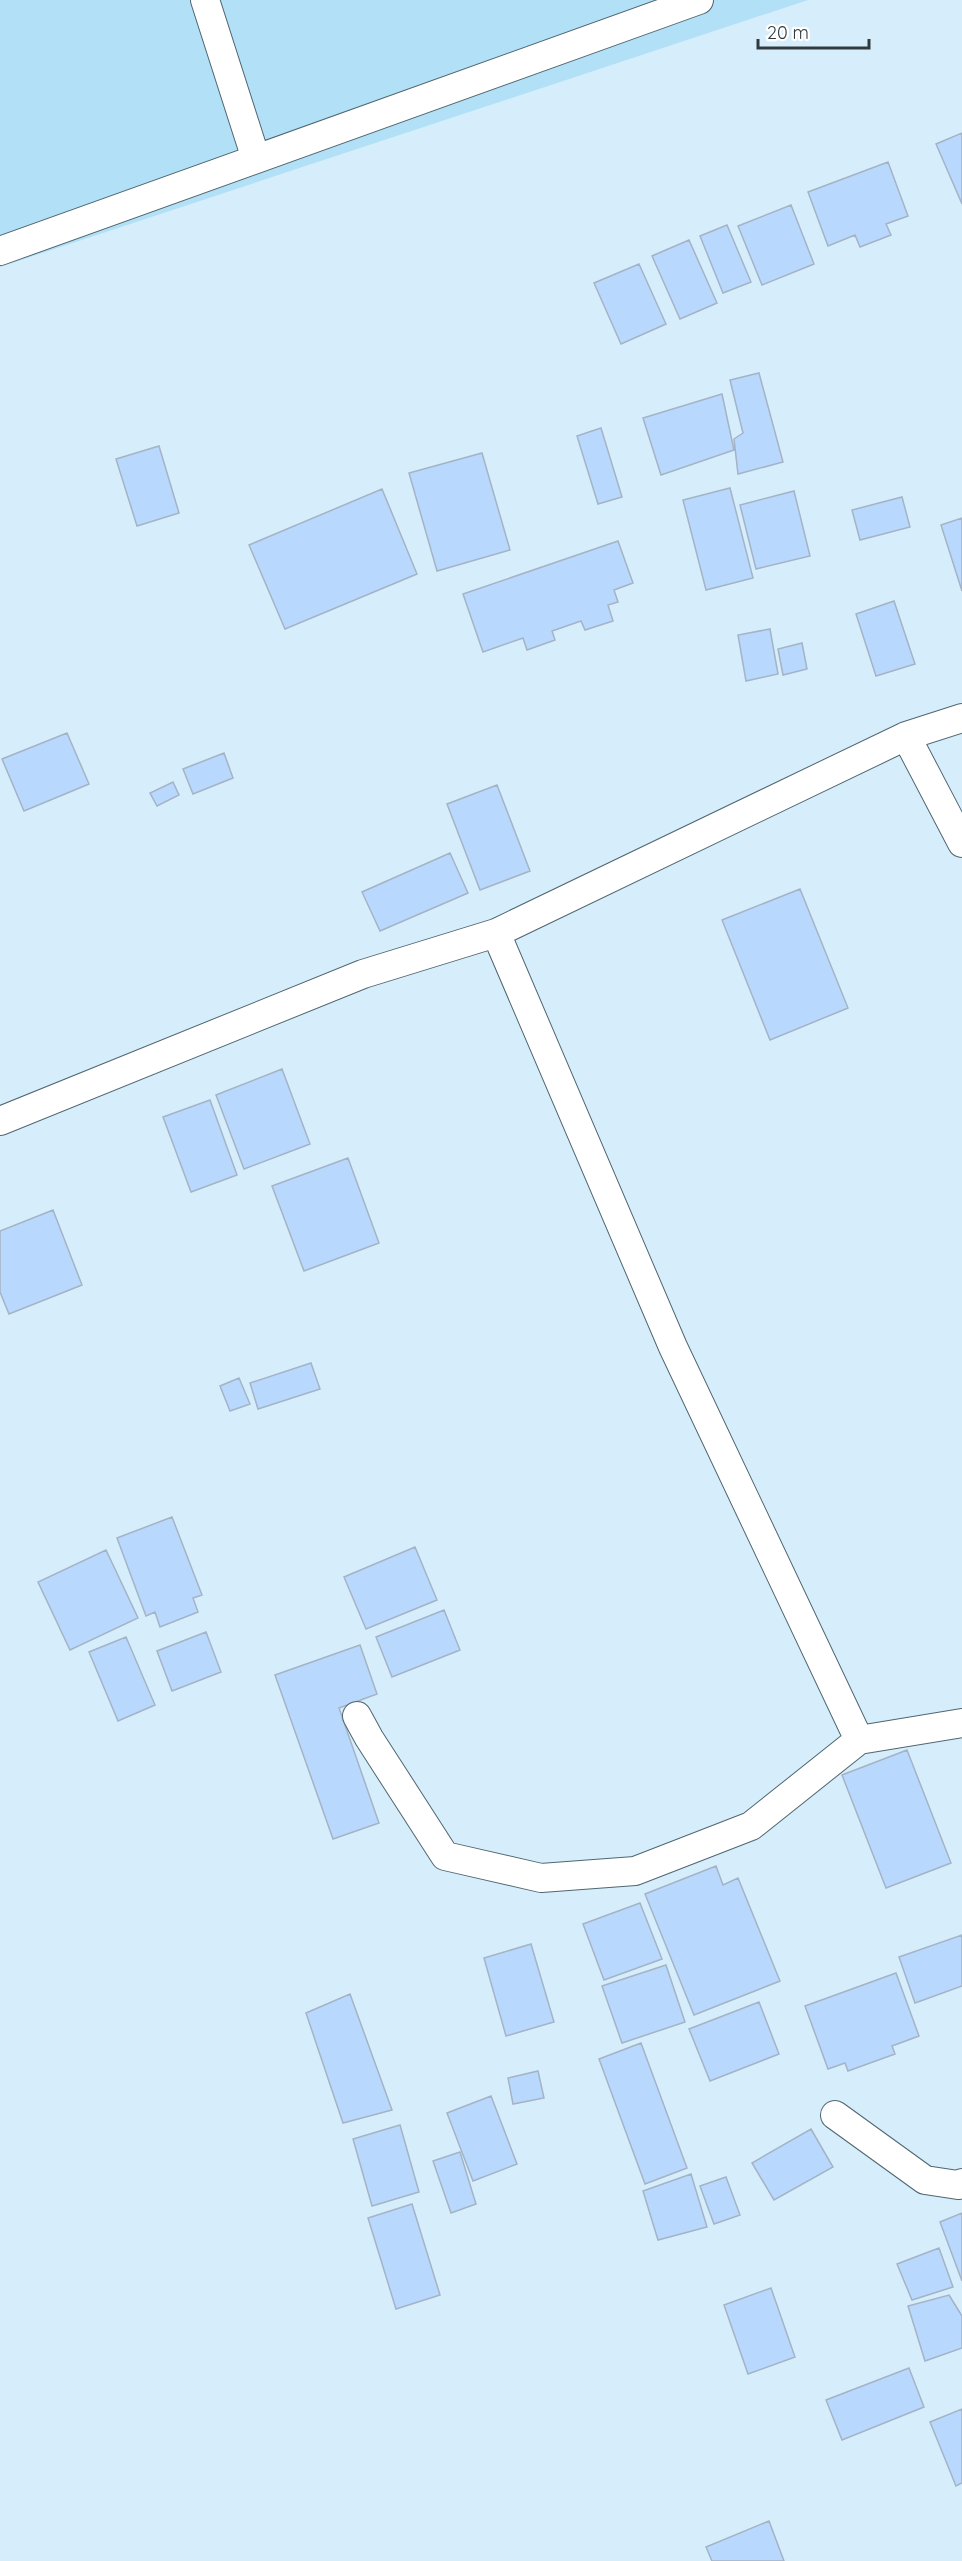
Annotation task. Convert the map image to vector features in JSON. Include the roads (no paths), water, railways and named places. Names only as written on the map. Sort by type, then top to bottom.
[{"type":"street","points":[[205,0],[256,159]]},
{"type":"street","points":[[0,251],[699,0]]},
{"type":"street","points":[[0,1121],[363,974],[496,933],[906,736],[962,718]]},
{"type":"street","points":[[906,736],[962,843]]},
{"type":"street","points":[[496,933],[673,1347],[859,1740]]},
{"type":"street","points":[[357,1716],[445,1856],[541,1878],[636,1871],[751,1826],[859,1740],[962,1723]]},
{"type":"street","points":[[835,2115],[925,2180],[958,2185],[962,2183]]}]
